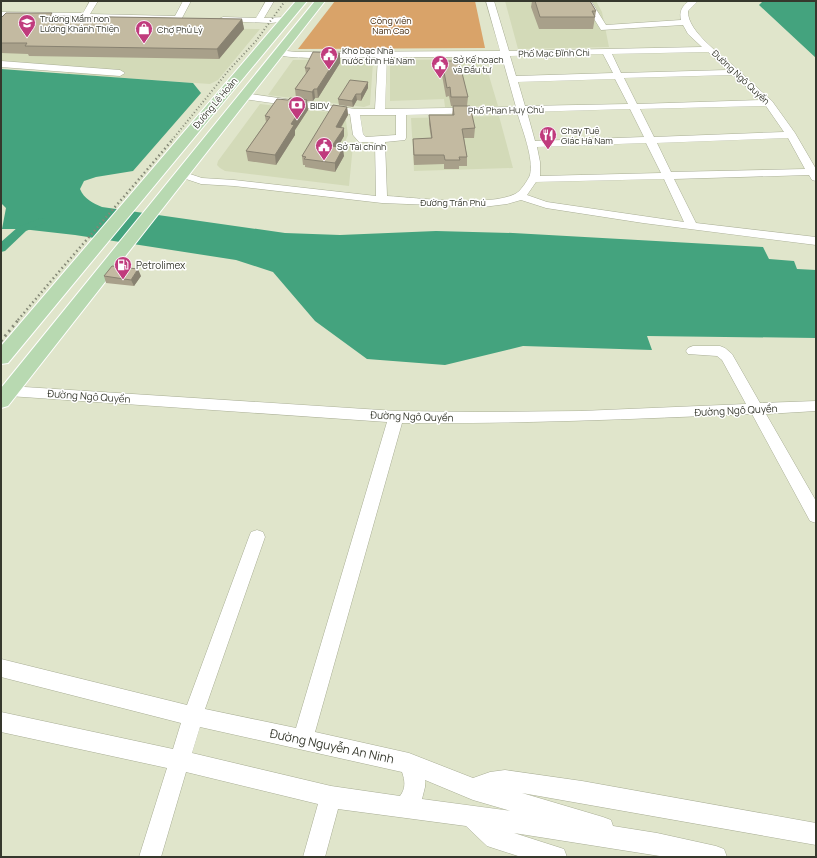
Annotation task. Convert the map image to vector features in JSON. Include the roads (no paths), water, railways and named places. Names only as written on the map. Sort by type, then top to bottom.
[{"type":"main road","name":"Đường Lê Hoàn","points":[[1,358],[285,19],[302,1]]},
{"type":"main road","name":"Đường Lê Hoàn","points":[[5,396],[320,1]]},
{"type":"main road","points":[[285,19],[304,21]]},
{"type":"main road","points":[[158,171],[181,174]]},
{"type":"street","points":[[83,26],[94,1]]},
{"type":"street","points":[[1,14],[181,18],[187,1]]},
{"type":"street","points":[[259,20],[270,1]]},
{"type":"street","points":[[264,12],[273,8],[279,1]]},
{"type":"street","points":[[490,1],[504,54],[532,144],[535,162],[535,176],[521,196],[534,202],[546,205],[816,242]]},
{"type":"street","points":[[587,1],[604,28],[685,22],[683,13],[689,4],[694,1]]},
{"type":"street","points":[[214,19],[285,19]]},
{"type":"street","name":"Đường Ngô Quyền","points":[[685,22],[691,32],[769,102],[791,135],[814,176]]},
{"type":"street","name":"Phố Mạc Đĩnh Chi","points":[[278,53],[296,55],[504,54],[710,49]]},
{"type":"street","points":[[606,52],[692,226]]},
{"type":"street","points":[[380,112],[383,54]]},
{"type":"street","points":[[54,68],[62,57]]},
{"type":"street","points":[[1,64],[120,73]]},
{"type":"street","points":[[513,79],[737,72]]},
{"type":"street","name":"Phố Phan Huy Chú","points":[[244,96],[355,112],[634,107],[769,102]]},
{"type":"street","points":[[355,112],[358,138],[363,140],[401,138],[401,112]]},
{"type":"street","points":[[532,144],[791,135]]},
{"type":"street","points":[[380,140],[382,200]]},
{"type":"street","name":"Đường Trần Phú","points":[[181,174],[201,181],[234,183],[382,200],[444,204],[483,204],[507,201],[521,196]]},
{"type":"street","points":[[533,179],[667,175],[814,176]]},
{"type":"street","points":[[693,351],[720,351],[724,353],[816,516]]},
{"type":"street","name":"Đường Ngô Quyền","points":[[5,396],[396,417],[528,417],[816,406]]},
{"type":"street","points":[[303,740],[396,417]]},
{"type":"street","points":[[150,857],[178,760],[257,537]]},
{"type":"street","name":"Đường Nguyễn An Ninh","points":[[1,668],[193,716],[409,763],[473,788],[657,844]]},
{"type":"street","name":"Đường Nguyễn An Ninh","points":[[1,722],[178,760],[331,797],[657,844],[716,857]]},
{"type":"street","points":[[404,808],[413,798],[415,786],[414,773],[409,763]]},
{"type":"street","points":[[473,788],[490,782],[505,780],[582,792],[816,834]]},
{"type":"street","points":[[314,857],[331,797]]},
{"type":"street","points":[[472,817],[496,838],[556,857]]},
{"type":"waterway","points":[[1,248],[22,229],[41,221]]},
{"type":"railway","points":[[172,140],[229,70],[256,41],[285,1]]},
{"type":"railway","points":[[18,320],[173,139]]},
{"type":"railway","points":[[1,341],[19,319]]},
{"type":"place","name":"Trường Mầm non Lương Khánh Thiện","points":[[27,38]]},
{"type":"place","name":"Chợ Phủ Lý","points":[[144,44]]},
{"type":"place","name":"Kho bạc Nhà nước tỉnh Hà Nam","points":[[329,70]]},
{"type":"place","name":"Sở Kế hoạch và Đầu tư","points":[[440,79]]},
{"type":"place","name":"BIDV","points":[[297,120]]},
{"type":"place","name":"Chay Tuệ Giác Hà Nam","points":[[548,150]]},
{"type":"place","name":"Sở Tài chính","points":[[324,161]]},
{"type":"place","name":"Petrolimex","points":[[123,280]]},
{"type":"park label","name":"Công viên Nam Cao","points":[[391,26]]}]
